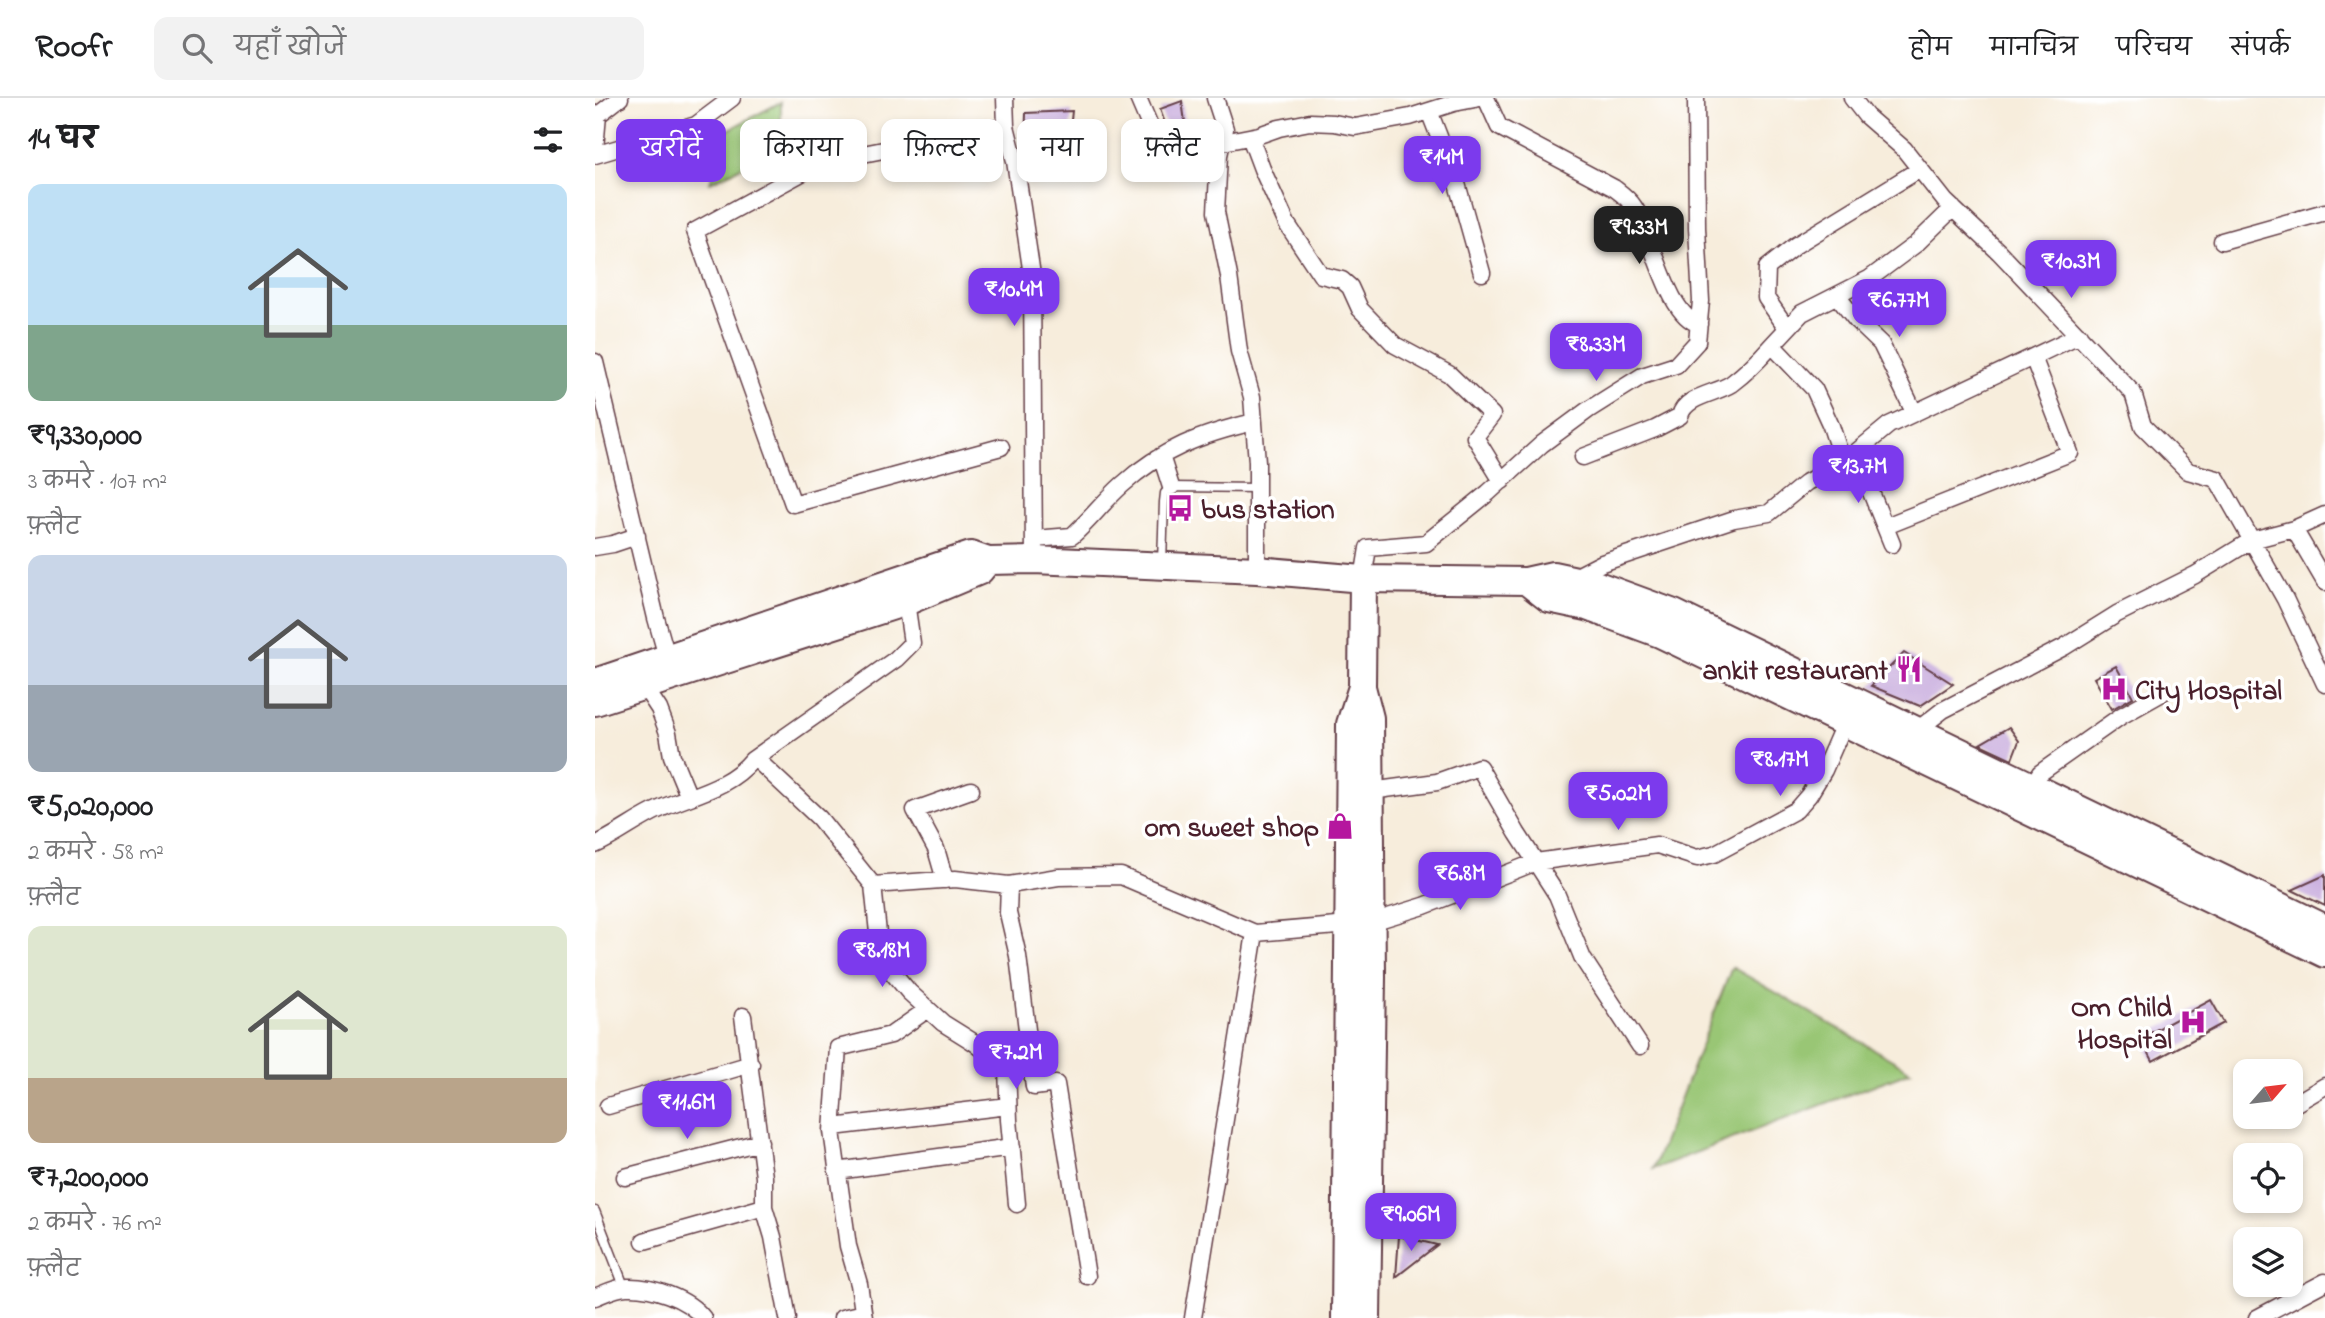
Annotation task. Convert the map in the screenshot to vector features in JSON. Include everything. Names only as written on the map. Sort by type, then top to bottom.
[{"type":"main road","points":[[595,682],[670,667],[906,601],[979,571],[988,561],[1034,549],[1162,566],[1257,570],[1363,579],[1526,581],[1553,575],[1595,584],[1674,613],[1785,680],[1845,722],[1911,742],[2032,787],[2325,928]]},
{"type":"main road","points":[[595,702],[645,686],[670,667],[971,555],[988,561]]},
{"type":"main road","points":[[1345,1318],[1360,924],[1371,791],[1370,718],[1362,687],[1363,579]]},
{"type":"main road","points":[[1526,581],[1549,599],[1587,607],[1785,680],[2325,954]]},
{"type":"main road","points":[[1362,687],[1350,724],[1360,924],[1367,1318]]},
{"type":"street","points":[[595,149],[597,115],[620,98]]},
{"type":"street","points":[[595,155],[695,125],[732,98]]},
{"type":"street","points":[[1005,98],[1006,125],[1015,161],[1032,275],[1034,549],[1072,536],[1123,483],[1161,456],[1190,440],[1254,422]]},
{"type":"street","points":[[1138,98],[1147,119]]},
{"type":"street","points":[[1215,98],[1222,119]]},
{"type":"street","points":[[1224,142],[1310,122],[1333,122],[1355,127],[1411,117],[1450,101],[1480,98]]},
{"type":"street","points":[[1486,98],[1499,127],[1614,188],[1627,198],[1641,220],[1675,299],[1686,318],[1699,324]]},
{"type":"street","points":[[1363,579],[1368,548],[1426,543],[1445,530],[1542,444],[1642,376],[1676,365],[1697,342],[1701,301],[1697,228],[1696,98]]},
{"type":"street","points":[[1853,98],[1866,116],[1904,149],[1952,208],[1999,252],[2133,393],[2143,426],[2187,471],[2217,480],[2285,599],[2325,684]]},
{"type":"street","points":[[1429,111],[1456,180],[1482,273]]},
{"type":"street","points":[[1001,447],[793,504],[695,231],[822,162],[1006,125]]},
{"type":"street","points":[[1250,137],[1287,224],[1321,275],[1342,280],[1350,286],[1360,309],[1395,345],[1449,374],[1492,415],[1475,437],[1502,481]]},
{"type":"street","points":[[1787,328],[1766,298],[1767,268],[1796,245],[1920,169]]},
{"type":"street","points":[[1218,182],[1216,212],[1229,276],[1239,351],[1252,397],[1258,488],[1257,570]]},
{"type":"street","points":[[1583,457],[1655,429],[1680,416],[1682,408],[1688,403],[1727,386],[1754,367],[1802,313],[1869,279],[1906,251],[1952,208]]},
{"type":"street","points":[[2222,241],[2325,212]]},
{"type":"street","points":[[1837,296],[1857,321],[1881,344],[1913,412]]},
{"type":"street","points":[[1571,579],[1602,563],[1734,519],[1769,513],[1807,482],[1849,458],[1889,425],[2079,335]]},
{"type":"street","points":[[1772,345],[1814,389],[1831,426],[1886,526],[1892,544]]},
{"type":"street","points":[[1886,526],[2070,453],[2033,357]]},
{"type":"street","points":[[595,362],[670,667]]},
{"type":"street","points":[[1161,456],[1171,486]]},
{"type":"street","points":[[1911,742],[1943,710],[2064,647],[2117,614],[2195,575],[2252,540],[2294,529],[2325,515]]},
{"type":"street","points":[[2294,529],[2325,582]]},
{"type":"street","points":[[595,547],[637,536]]},
{"type":"street","points":[[595,845],[651,813],[718,786],[741,773],[755,758],[896,659],[912,643],[906,601]]},
{"type":"street","points":[[645,686],[659,709],[668,733],[672,756],[689,797]]},
{"type":"street","points":[[2032,787],[2040,773],[2121,716],[2162,693]]},
{"type":"street","points":[[873,885],[945,880],[978,880],[1009,885],[1058,877],[1121,876],[1255,933],[1360,924],[1425,906],[1536,862],[1657,845],[1697,858],[1714,854],[1796,810],[1809,795],[1823,770],[1845,722]]},
{"type":"street","points":[[755,758],[819,818],[873,885],[878,933],[887,966],[909,992],[943,1023],[1007,1068],[1017,1203]]},
{"type":"street","points":[[1371,791],[1437,782],[1479,767],[1557,895],[1583,958],[1640,1046]]},
{"type":"street","points":[[945,880],[936,849],[915,810],[971,790]]},
{"type":"street","points":[[1009,885],[1008,913],[1018,956],[1034,1087],[1056,1084],[1087,1276]]},
{"type":"street","points":[[1193,1318],[1255,933]]},
{"type":"street","points":[[842,1318],[864,1315],[848,1246],[837,1171],[833,1126],[838,1048],[891,1035],[928,1009]]},
{"type":"street","points":[[743,1016],[764,1177],[764,1206],[773,1237],[788,1318]]},
{"type":"street","points":[[608,1105],[751,1064]]},
{"type":"street","points":[[2303,1099],[2325,1086]]},
{"type":"street","points":[[833,1126],[1008,1106]]},
{"type":"street","points":[[625,1177],[760,1142]]},
{"type":"street","points":[[837,1171],[1012,1147]]},
{"type":"street","points":[[644,1241],[764,1206]]},
{"type":"street","points":[[2257,1318],[2325,1282]]},
{"type":"street","points":[[595,1297],[624,1286],[651,1289],[698,1311],[703,1318]]},
{"type":"lane","points":[[1162,566],[1165,493],[1171,486],[1258,488]]},
{"type":"lane","points":[[595,1211],[624,1286]]},
{"type":"green space","points":[[781,102],[781,119],[749,119]]},
{"type":"green space","points":[[740,124],[740,168],[726,174],[726,131]]},
{"type":"green space","points":[[1732,967],[1911,1071],[1653,1169]]},
{"type":"building","points":[[1182,101],[1185,119],[1164,119],[1160,109]]},
{"type":"building","points":[[1072,111],[1071,119],[1026,119],[1026,113]]},
{"type":"building","name":"ankit restaurant","points":[[1904,653],[1953,684],[1920,706],[1871,686]]},
{"type":"building","points":[[2116,666],[2133,697],[2112,709],[2094,678]]},
{"type":"building","points":[[2009,727],[2019,741],[2012,759],[1980,744]]},
{"type":"building","points":[[2325,875],[2325,906],[2292,890]]},
{"type":"building","points":[[2211,1000],[2224,1023],[2153,1061],[2141,1038]]},
{"type":"building","points":[[1399,1236],[1437,1245],[1396,1277]]},
{"type":"place","name":"bus station","points":[[1180,508]]},
{"type":"place","name":"ankit restaurant","points":[[1909,669]]},
{"type":"place","name":"City Hospital","points":[[2114,689]]},
{"type":"place","name":"om sweet shop","points":[[1340,826]]},
{"type":"place","name":"Om Child Hospital","points":[[2193,1022]]}]
